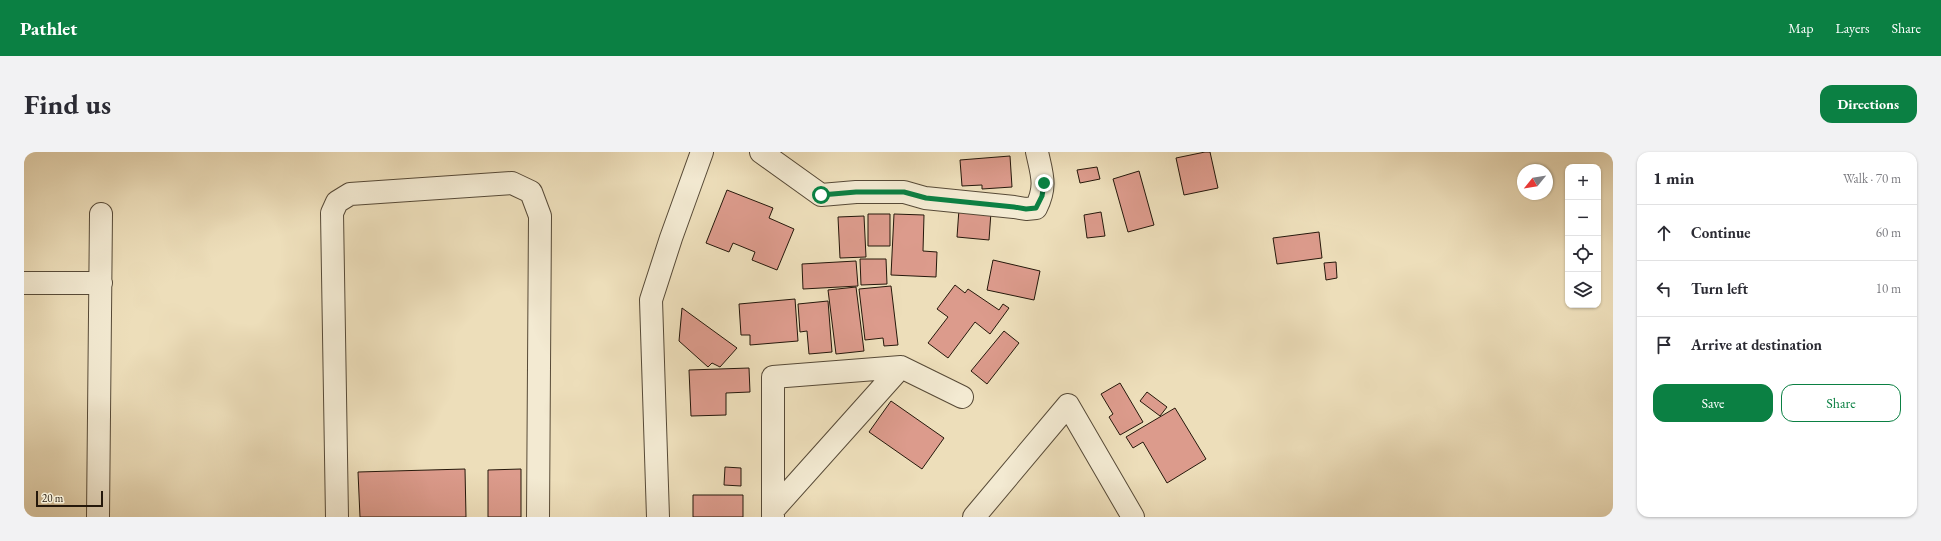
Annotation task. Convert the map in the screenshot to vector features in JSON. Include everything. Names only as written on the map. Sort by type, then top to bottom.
[{"type":"street","points":[[658,517],[651,300],[671,238],[702,152]]},
{"type":"street","points":[[761,152],[821,195],[856,192],[904,192],[926,198],[1026,209],[1036,208],[1042,196],[1044,183],[1037,152]]},
{"type":"street","points":[[337,517],[332,213],[337,202],[350,194],[512,183],[531,192],[540,216],[538,517]]},
{"type":"street","points":[[98,517],[101,214]]},
{"type":"street","points":[[24,283],[101,283]]},
{"type":"street","points":[[773,514],[773,377],[901,367],[962,397]]},
{"type":"street","points":[[773,514],[901,367]]},
{"type":"street","points":[[974,517],[1068,405],[1133,517]]},
{"type":"building","points":[[1210,152],[1218,188],[1184,195],[1176,158]]},
{"type":"building","points":[[1010,156],[1012,187],[982,189],[982,185],[962,186],[960,160]]},
{"type":"building","points":[[1097,167],[1100,179],[1080,183],[1077,170]]},
{"type":"building","points":[[1139,171],[1154,225],[1128,232],[1113,179]]},
{"type":"building","points":[[727,190],[773,208],[769,218],[794,229],[777,270],[752,260],[755,252],[733,243],[729,252],[706,243]]},
{"type":"building","points":[[959,209],[991,212],[989,240],[957,237]]},
{"type":"building","points":[[1101,212],[1105,236],[1087,238],[1084,215]]},
{"type":"building","points":[[868,214],[890,214],[890,246],[868,246]]},
{"type":"building","points":[[894,214],[924,215],[923,251],[937,252],[936,277],[891,275]]},
{"type":"building","points":[[864,216],[866,257],[840,258],[838,217]]},
{"type":"building","points":[[1319,232],[1322,258],[1277,264],[1273,238]]},
{"type":"building","points":[[860,259],[886,259],[887,284],[861,285]]},
{"type":"building","points":[[993,260],[1040,271],[1034,300],[987,290]]},
{"type":"building","points":[[856,261],[858,286],[803,289],[802,264]]},
{"type":"building","points":[[1336,262],[1337,278],[1326,280],[1324,263]]},
{"type":"building","points":[[955,285],[965,293],[968,289],[999,310],[1003,304],[1009,308],[990,334],[975,322],[948,358],[928,343],[948,317],[937,309]]},
{"type":"building","points":[[891,286],[898,345],[884,346],[883,338],[865,340],[859,289]]},
{"type":"building","points":[[856,287],[864,351],[836,354],[828,290]]},
{"type":"building","points":[[795,299],[798,341],[750,345],[750,335],[741,335],[739,304]]},
{"type":"building","points":[[828,301],[832,352],[809,354],[807,331],[800,332],[798,304]]},
{"type":"building","points":[[682,308],[737,348],[720,367],[712,363],[708,367],[679,341]]},
{"type":"building","points":[[1004,331],[1019,343],[987,384],[971,371]]},
{"type":"building","points":[[749,368],[750,392],[726,393],[726,415],[691,416],[689,370]]},
{"type":"building","points":[[1120,383],[1143,422],[1120,435],[1109,417],[1113,414],[1101,394]]},
{"type":"building","points":[[1147,392],[1167,407],[1160,416],[1140,401]]},
{"type":"building","points":[[891,401],[944,438],[922,469],[869,432]]},
{"type":"building","points":[[1175,408],[1206,459],[1167,483],[1143,442],[1133,448],[1126,437]]},
{"type":"building","points":[[725,467],[741,468],[741,486],[724,485]]},
{"type":"building","points":[[465,469],[466,517],[360,517],[358,472]]},
{"type":"building","points":[[521,469],[521,517],[488,517],[488,470]]},
{"type":"building","points":[[693,495],[743,495],[743,517],[693,517]]},
{"type":"route","points":[[821,195],[856,192],[904,192],[926,198],[1026,209],[1036,208],[1042,196],[1044,183]]}]
